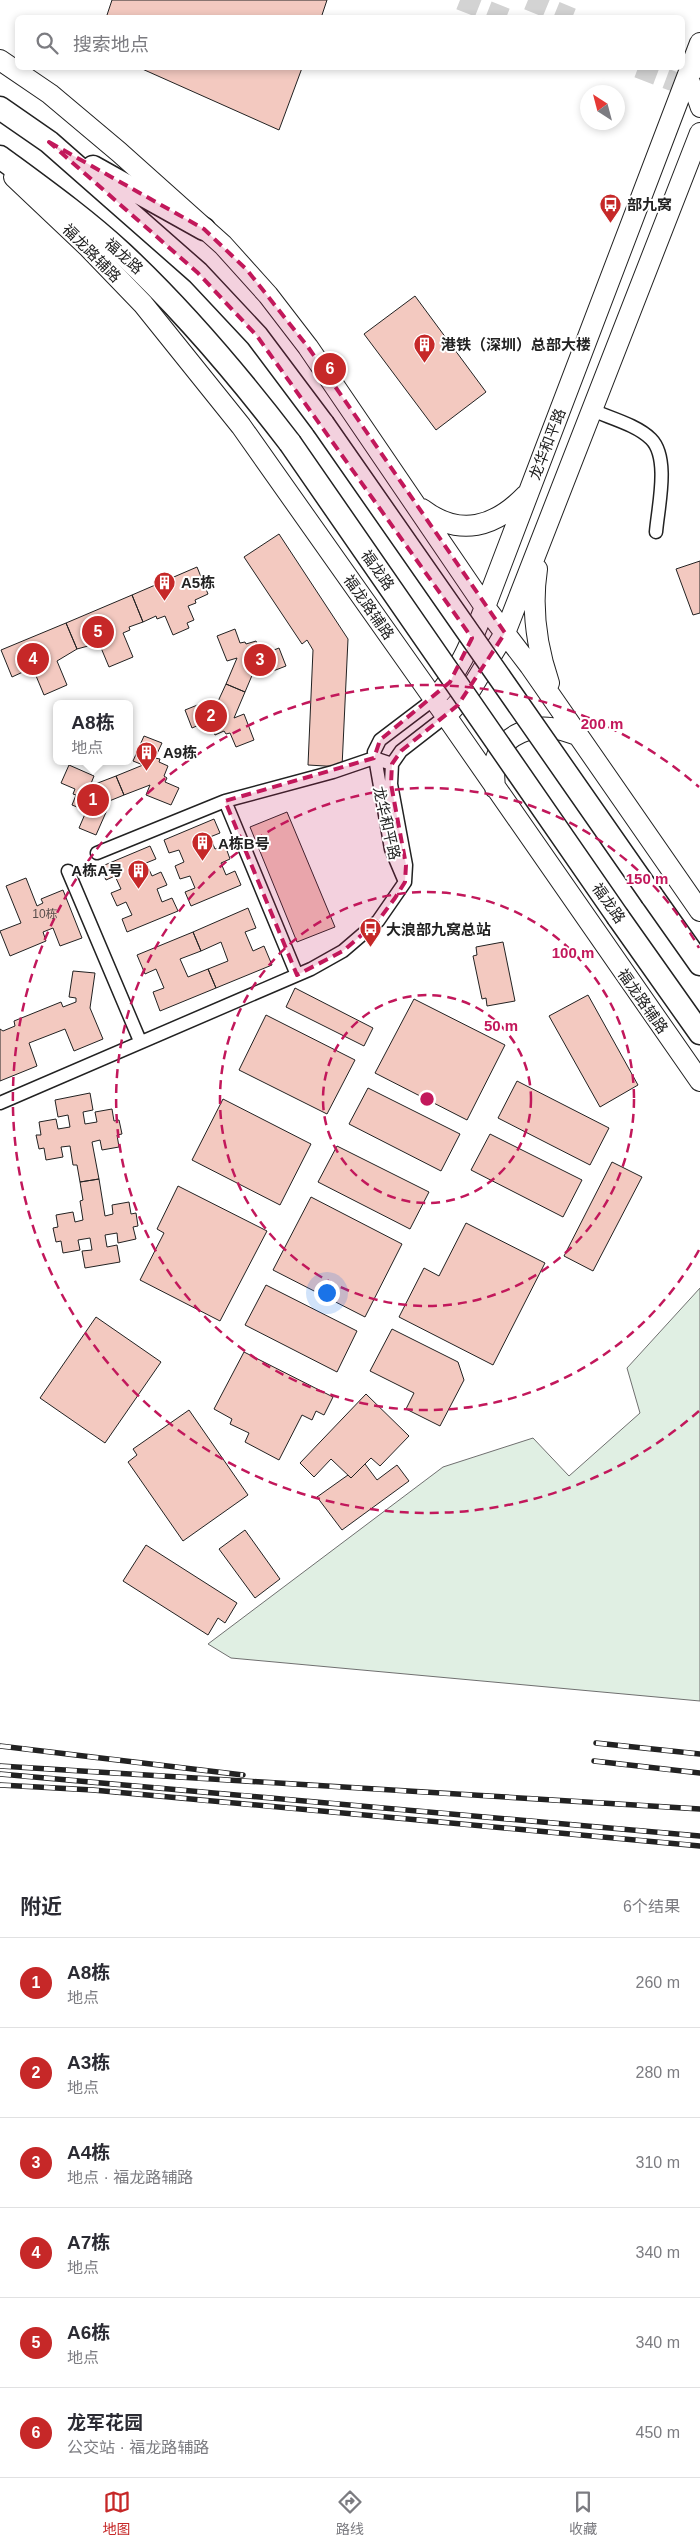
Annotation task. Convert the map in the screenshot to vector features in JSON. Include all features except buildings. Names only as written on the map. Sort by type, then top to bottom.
[{"type":"highway","points":[[0,108],[49,142],[204,229]]},
{"type":"highway","points":[[49,142],[198,273],[257,336],[323,424],[700,964]]},
{"type":"highway","name":"福龙路","points":[[0,157],[72,211],[163,293],[207,340],[290,443],[700,1033]]},
{"type":"main road","name":"龙华和平路","points":[[434,699],[450,682],[458,668],[485,608],[694,70],[700,43]]},
{"type":"main road","points":[[0,60],[50,94],[119,152],[223,245],[247,270],[286,318],[485,608],[578,735],[700,911]]},
{"type":"main road","points":[[694,70],[700,108]]},
{"type":"main road","name":"龙华和平路","points":[[446,716],[471,689],[505,633],[700,132]]},
{"type":"main road","name":"福龙路辅路","points":[[0,164],[143,304],[189,359],[276,474],[700,1081]]},
{"type":"main road","points":[[673,203],[700,173]]},
{"type":"main road","points":[[415,504],[437,520],[452,526],[464,526],[492,521],[505,514],[530,492]]},
{"type":"main road","points":[[543,536],[534,612],[543,666],[563,714]]},
{"type":"main road","points":[[495,788],[494,770],[498,752],[514,736],[531,728],[550,727],[578,735]]},
{"type":"street","points":[[592,410],[644,434],[656,446],[662,468],[656,532]]},
{"type":"street","name":"龙华和平路","points":[[405,882],[391,849],[374,758],[376,746],[380,740],[434,699]]},
{"type":"street","name":"龙华和平路","points":[[405,882],[406,865],[391,784],[392,764],[402,751],[446,716]]},
{"type":"street","points":[[96,853],[225,801],[333,772],[374,758],[392,764]]},
{"type":"street","points":[[225,801],[297,975]]},
{"type":"street","points":[[68,871],[140,1041]]},
{"type":"street","points":[[0,1103],[140,1041],[297,975],[332,957],[361,937],[378,921],[405,882]]},
{"type":"highlighted area","points":[[49,142],[204,229],[247,270],[308,347],[505,633],[458,705],[401,751],[392,764],[391,784],[406,865],[405,882],[378,921],[343,951],[297,975],[225,801],[374,758],[380,740],[450,682],[472,638],[257,336],[198,273]]},
{"type":"green space","points":[[700,1288],[700,1701],[231,1658],[208,1644],[443,1467],[533,1438],[569,1476],[640,1413],[627,1368]]},
{"type":"tunnel","points":[[460,0],[498,15]]},
{"type":"tunnel","points":[[528,0],[565,15]]},
{"type":"tunnel","points":[[643,70],[699,91]]},
{"type":"railway","points":[[596,1743],[700,1754]]},
{"type":"railway","points":[[0,1746],[243,1775]]},
{"type":"railway","points":[[594,1761],[700,1773]]},
{"type":"railway","points":[[0,1766],[700,1809]]},
{"type":"railway","points":[[0,1774],[700,1836]]},
{"type":"railway","points":[[0,1785],[93,1790],[700,1846]]},
{"type":"place","name":"部九窝","points":[[611,223]]},
{"type":"place","name":"港铁（深圳）总部大楼","points":[[425,363]]},
{"type":"place","name":"龙军花园","points":[[330,369]]},
{"type":"place","name":"A5栋","points":[[165,601]]},
{"type":"place","name":"A6栋","points":[[98,632]]},
{"type":"place","name":"A7栋","points":[[33,659]]},
{"type":"place","name":"A4栋","points":[[260,660]]},
{"type":"place","name":"A3栋","points":[[211,716]]},
{"type":"place","name":"A9栋","points":[[147,771]]},
{"type":"place","name":"A8栋","points":[[93,800]]},
{"type":"place","name":"A栋B号","points":[[202,862]]},
{"type":"place","name":"A栋A号","points":[[139,889]]},
{"type":"place","name":"大浪部九窝总站","points":[[370,948]]}]
